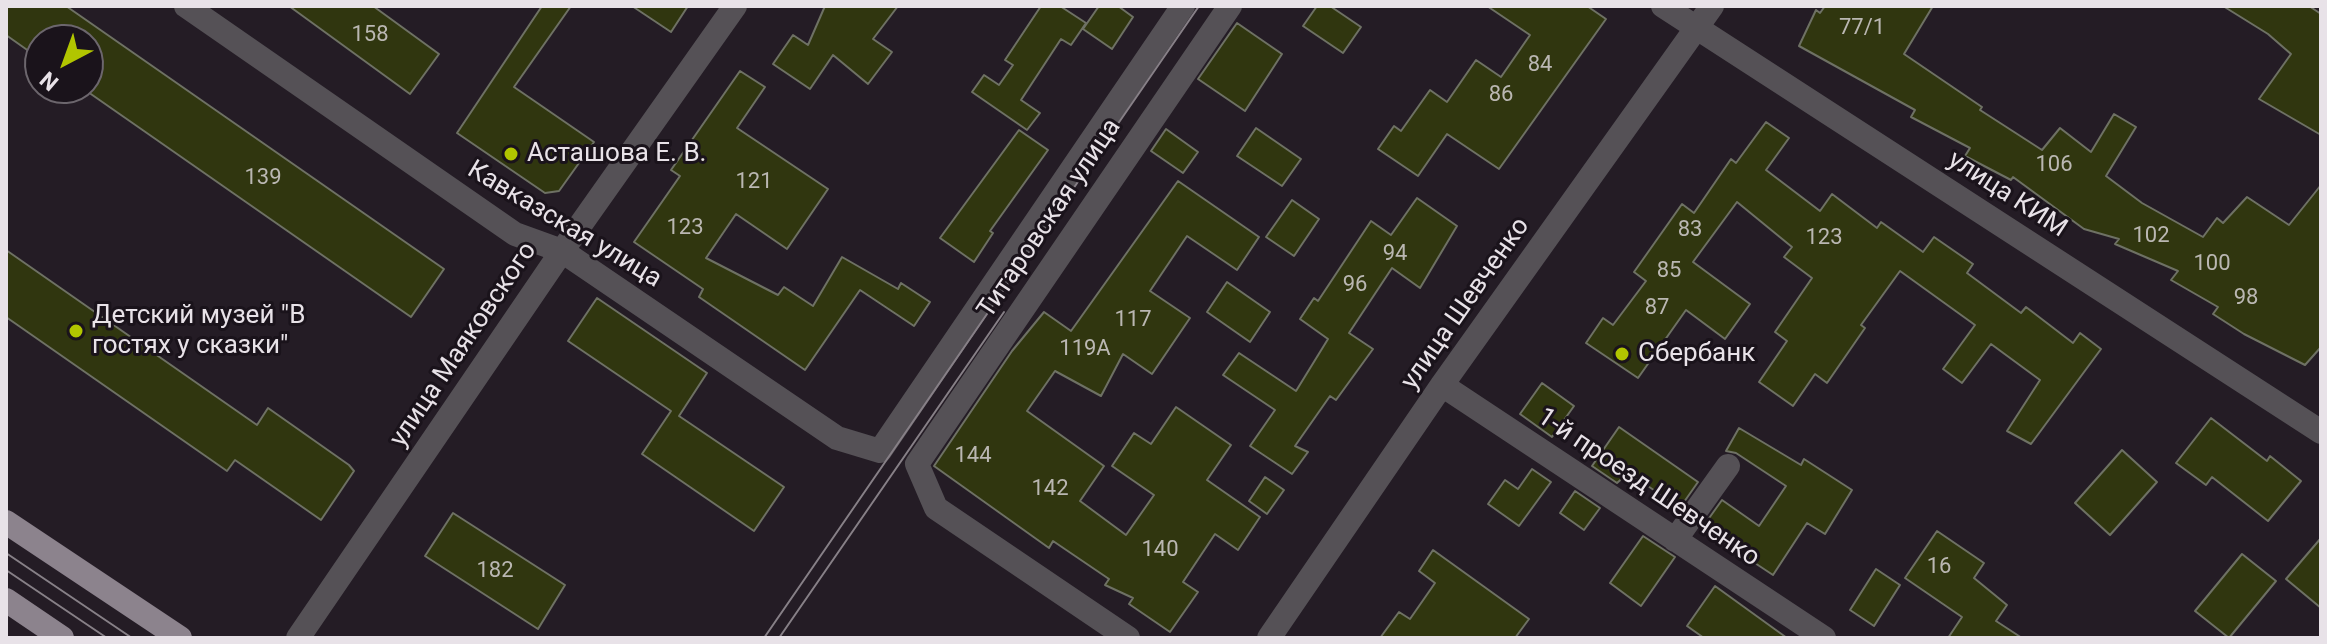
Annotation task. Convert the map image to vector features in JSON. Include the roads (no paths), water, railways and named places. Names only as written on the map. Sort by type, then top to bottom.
[{"type":"main road","points":[[6,522],[180,638]]},
{"type":"main road","points":[[6,600],[62,638]]},
{"type":"street","name":"Кавказская улица","points":[[186,6],[515,234],[562,251],[837,438],[880,451]]},
{"type":"street","name":"улица Маяковского","points":[[298,638],[562,251],[735,6]]},
{"type":"street","name":"Титаровская улица","points":[[880,451],[1183,6]]},
{"type":"street","name":"Титаровская улица","points":[[1128,638],[936,508],[917,464],[1230,6]]},
{"type":"street","name":"улица КИМ","points":[[1663,6],[2318,424]]},
{"type":"street","name":"улица Шевченко","points":[[1269,638],[1442,385],[1712,6]]},
{"type":"street","name":"1-й проезд Шевченко","points":[[1442,385],[1824,638]]},
{"type":"street","points":[[1675,540],[1728,466]]},
{"type":"tram line","points":[[764,638],[1199,6]]},
{"type":"tram line","points":[[779,638],[1004,312]]},
{"type":"tram line","points":[[6,553],[132,638]]},
{"type":"tram line","points":[[6,570],[107,638]]},
{"type":"place","name":"Асташова Е. В.","points":[[511,154]]},
{"type":"place","name":"Детский музей \"В гостях у сказки\"","points":[[76,331]]},
{"type":"place","name":"Сбербанк","points":[[1622,354]]}]
